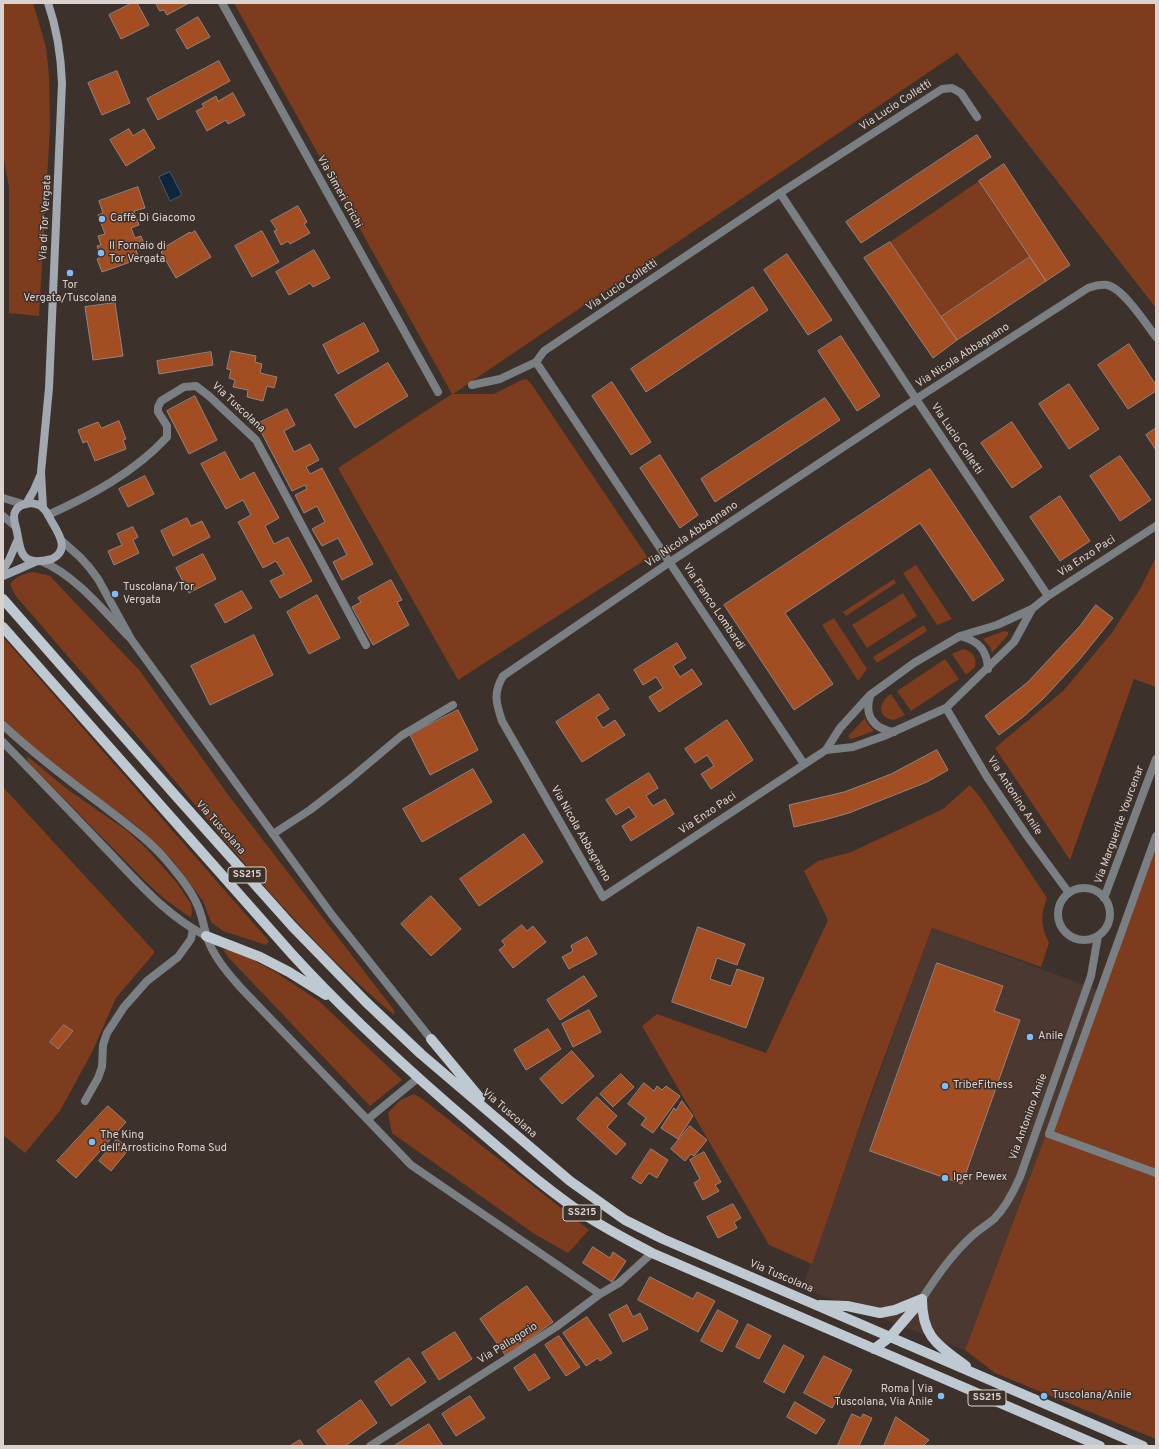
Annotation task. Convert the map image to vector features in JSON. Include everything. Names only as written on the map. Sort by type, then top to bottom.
[{"type":"main road","name":"Via di Tor Vergata","points":[[43,508],[41,472],[49,388],[62,92],[60,49],[56,28],[48,3]]},
{"type":"main road","points":[[25,504],[35,504],[43,508],[59,533],[62,541],[62,547],[54,558],[30,561],[22,554],[15,526],[15,512],[18,508],[25,504],[34,490],[41,472]]},
{"type":"main road","points":[[3,570],[18,538]]},
{"type":"main road","points":[[3,576],[38,561]]},
{"type":"main road","name":"Via Tuscolana","points":[[6,603],[175,795],[320,956],[421,1054],[570,1181],[625,1220],[698,1254],[1144,1446]]},
{"type":"main road","name":"SS215","points":[[3,627],[286,948],[338,1003],[418,1078],[558,1196],[598,1223],[652,1253],[874,1349],[1086,1444],[1100,1446]]},
{"type":"main road","points":[[206,936],[236,946],[275,964],[338,1003]]},
{"type":"main road","points":[[431,1039],[504,1125]]},
{"type":"main road","points":[[817,1306],[847,1306],[880,1313],[895,1310],[922,1299]]},
{"type":"main road","points":[[874,1349],[890,1337],[922,1299]]},
{"type":"main road","points":[[922,1299],[924,1321],[930,1335],[945,1350],[980,1376]]},
{"type":"street","name":"Via Simeri Crichi","points":[[222,3],[438,392]]},
{"type":"street","name":"Via Lucio Colletti","points":[[472,385],[500,379],[536,362],[544,351],[780,194],[942,89],[952,88],[961,93],[977,117]]},
{"type":"street","name":"Via Lucio Colletti","points":[[780,194],[1048,596]]},
{"type":"street","name":"Via Nicola Abbagnano","points":[[603,897],[502,721],[496,696],[498,685],[503,676],[670,562],[916,399],[1088,288],[1098,285],[1108,285],[1116,289],[1123,295],[1156,337]]},
{"type":"street","name":"Via Franco Lombardi","points":[[536,362],[804,764]]},
{"type":"street","name":"Via Tuscolana","points":[[48,515],[77,502],[106,485],[156,450],[167,437],[166,426],[158,412],[158,407],[161,401],[184,387],[196,386],[209,396],[256,440],[366,645]]},
{"type":"street","points":[[3,498],[25,504]]},
{"type":"street","points":[[3,516],[15,526]]},
{"type":"street","name":"Via Enzo Paci","points":[[603,897],[826,750],[840,728],[870,695],[914,663],[960,636],[997,626],[1032,609],[1048,596],[1156,526]]},
{"type":"street","points":[[62,541],[80,557],[98,579],[131,639],[332,915],[431,1039]]},
{"type":"street","points":[[38,561],[55,567],[68,576],[131,639]]},
{"type":"street","name":"Via Enzo Paci","points":[[826,750],[853,747],[894,732],[946,708],[988,669],[1014,642],[1032,609]]},
{"type":"street","points":[[960,636],[970,639],[978,644],[984,651],[988,669]]},
{"type":"street","points":[[870,695],[868,712],[872,720],[878,726],[894,732]]},
{"type":"street","points":[[273,834],[310,810],[401,736],[453,705]]},
{"type":"street","name":"Via Antonino Anile","points":[[946,708],[987,777],[1027,836],[1069,893]]},
{"type":"street","points":[[3,725],[34,752],[144,838],[165,859],[183,880],[196,900],[203,920],[206,936],[215,956],[234,980],[411,1165],[600,1294]]},
{"type":"street","points":[[3,742],[136,880],[175,917],[206,936]]},
{"type":"street","name":"Via Marguerite Yourcenar","points":[[1104,898],[1156,759]]},
{"type":"street","points":[[1156,836],[1049,1134],[1156,1173]]},
{"type":"street","points":[[1098,936],[1090,940],[1082,940],[1074,938],[1066,933],[1060,926],[1058,917],[1059,908],[1062,900],[1069,893],[1076,890],[1090,889],[1104,898]]},
{"type":"street","name":"Via Antonino Anile","points":[[922,1299],[952,1257],[971,1236],[994,1219],[1010,1199],[1020,1177],[1092,976],[1098,936],[1105,929],[1109,919],[1109,908],[1104,898]]},
{"type":"street","points":[[85,1101],[98,1078],[102,1067],[103,1045],[107,1032],[124,1007],[147,981],[178,957],[191,940],[193,929]]},
{"type":"street","points":[[368,1119],[418,1078]]},
{"type":"street","name":"Via Pallagorio","points":[[370,1446],[556,1327],[600,1294],[619,1283],[652,1253]]},
{"type":"shaded area","points":[[3,3],[33,3],[46,47],[49,76],[50,128],[39,316],[9,313],[9,187],[3,155]]},
{"type":"shaded area","points":[[234,3],[1156,3],[1156,308],[957,53],[453,394],[494,394],[522,380],[526,379],[530,382],[648,558],[458,680],[338,468],[452,394]]},
{"type":"shaded area","points":[[979,181],[1030,257],[941,317],[890,242]]},
{"type":"shaded area","points":[[1156,557],[1156,687],[1134,679],[1070,860],[995,748],[1063,691],[1111,634],[1140,589]]},
{"type":"shaded area","points":[[916,565],[952,619],[937,625],[903,573]]},
{"type":"shaded area","points":[[34,572],[50,576],[140,671],[229,796],[394,1010],[394,1015],[336,962],[282,906],[15,595],[10,584],[21,575]]},
{"type":"shaded area","points":[[894,579],[896,583],[846,616],[843,612]]},
{"type":"shaded area","points":[[903,593],[917,616],[867,648],[852,625]]},
{"type":"shaded area","points":[[834,618],[867,669],[858,681],[822,625]]},
{"type":"shaded area","points":[[924,625],[927,631],[877,663],[873,657]]},
{"type":"shaded area","points":[[1004,631],[1008,632],[1008,635],[992,653],[990,647],[983,639]]},
{"type":"shaded area","points":[[3,637],[269,941],[266,945],[223,931],[211,922],[203,901],[173,861],[137,826],[26,742],[3,719]]},
{"type":"shaded area","points":[[963,649],[972,653],[975,658],[975,667],[966,675],[952,654]]},
{"type":"shaded area","points":[[945,659],[959,679],[911,711],[897,691]]},
{"type":"shaded area","points":[[891,694],[905,715],[894,720],[888,719],[882,713],[881,709],[884,701]]},
{"type":"shaded area","points":[[865,718],[867,723],[874,731],[852,739],[849,738],[849,735]]},
{"type":"shaded area","points":[[27,756],[67,789],[126,830],[146,848],[177,883],[191,904],[191,918],[166,900],[147,883],[28,762]]},
{"type":"shaded area","points":[[970,785],[980,797],[1047,898],[1043,910],[1042,921],[1049,943],[1041,967],[932,928],[869,1099],[812,1264],[769,1245],[642,1026],[657,1014],[766,1053],[828,920],[804,871],[818,861],[851,852],[943,809]]},
{"type":"shaded area","points":[[3,787],[155,952],[116,998],[92,1052],[60,1111],[25,1153],[3,1135]]},
{"type":"shaded area","points":[[1156,842],[1156,1439],[995,1373],[965,1350]]},
{"type":"shaded area","points":[[932,928],[1100,991],[965,1350],[802,1288]]},
{"type":"shaded area","points":[[233,949],[277,973],[319,1001],[402,1080],[370,1106],[223,950]]},
{"type":"shaded area","points":[[414,1094],[589,1230],[568,1253],[533,1233],[392,1133],[388,1113],[400,1100]]},
{"type":"water","points":[[170,172],[182,195],[170,201],[159,177]]},
{"type":"building","points":[[132,3],[137,3],[149,25],[121,39],[109,15]]},
{"type":"building","points":[[156,3],[189,3],[167,15],[164,10],[160,11]]},
{"type":"building","points":[[198,17],[210,37],[187,49],[176,30]]},
{"type":"building","points":[[219,61],[230,81],[158,120],[147,99]]},
{"type":"building","points":[[117,71],[130,103],[102,115],[88,83]]},
{"type":"building","points":[[233,93],[245,115],[228,124],[226,120],[207,131],[196,111],[204,107],[202,104],[216,96],[218,101]]},
{"type":"building","points":[[129,129],[133,136],[144,129],[155,148],[126,166],[110,140]]},
{"type":"building","points":[[977,135],[991,157],[861,243],[846,222]]},
{"type":"building","points":[[1004,164],[1070,265],[1046,281],[979,181]]},
{"type":"building","points":[[138,187],[145,208],[134,211],[139,225],[131,228],[135,238],[141,236],[145,247],[136,250],[139,259],[102,272],[97,259],[101,257],[97,246],[101,245],[98,236],[105,234],[98,215],[103,213],[99,201]]},
{"type":"building","points":[[298,206],[307,222],[304,224],[310,233],[290,244],[288,241],[281,245],[274,231],[277,230],[271,221]]},
{"type":"building","points":[[195,231],[211,257],[176,278],[161,252],[164,250],[163,248],[190,232]]},
{"type":"building","points":[[262,231],[279,262],[252,277],[235,246]]},
{"type":"building","points":[[890,242],[957,340],[933,358],[864,258]]},
{"type":"building","points":[[314,250],[330,278],[313,287],[310,283],[289,295],[276,272]]},
{"type":"building","points":[[787,254],[832,320],[808,335],[764,270]]},
{"type":"building","points":[[1030,257],[1046,281],[957,340],[941,317]]},
{"type":"building","points":[[753,287],[768,310],[646,392],[631,369]]},
{"type":"building","points":[[115,303],[123,356],[93,360],[85,307]]},
{"type":"building","points":[[364,323],[379,351],[338,374],[323,345]]},
{"type":"building","points":[[841,336],[880,396],[857,411],[818,351]]},
{"type":"building","points":[[1129,344],[1156,385],[1156,391],[1128,409],[1098,365]]},
{"type":"building","points":[[231,351],[256,356],[255,362],[262,364],[260,373],[277,377],[274,388],[267,386],[263,401],[247,397],[248,390],[233,387],[235,380],[229,378],[231,370],[227,369]]},
{"type":"building","points":[[211,352],[213,365],[159,374],[157,361]]},
{"type":"building","points":[[388,363],[408,396],[355,428],[335,395]]},
{"type":"building","points":[[612,382],[651,442],[631,455],[592,396]]},
{"type":"building","points":[[1069,384],[1099,429],[1069,449],[1039,404]]},
{"type":"building","points":[[195,396],[217,440],[189,454],[167,411]]},
{"type":"building","points":[[825,398],[840,420],[715,502],[701,479]]},
{"type":"building","points":[[287,409],[295,425],[284,431],[294,452],[310,444],[319,460],[306,467],[310,474],[322,468],[373,564],[342,580],[333,562],[347,555],[338,538],[322,546],[312,529],[325,522],[317,506],[304,513],[295,495],[307,489],[305,485],[292,491],[257,424]]},
{"type":"building","points":[[119,421],[126,439],[123,440],[126,449],[95,461],[87,441],[83,443],[78,430],[98,422],[101,428]]},
{"type":"building","points":[[1012,422],[1042,467],[1012,488],[981,443]]},
{"type":"building","points":[[1156,428],[1156,450],[1146,435]]},
{"type":"building","points":[[225,452],[240,480],[254,472],[279,518],[265,526],[274,544],[288,537],[312,581],[280,598],[270,581],[284,574],[276,561],[263,568],[238,522],[251,515],[243,500],[226,509],[201,464]]},
{"type":"building","points":[[660,455],[698,515],[680,528],[640,468]]},
{"type":"building","points":[[1120,456],[1151,500],[1120,521],[1090,476]]},
{"type":"building","points":[[930,469],[1004,580],[973,601],[920,523],[785,613],[833,684],[794,710],[724,605]]},
{"type":"building","points":[[145,476],[154,494],[128,507],[119,489]]},
{"type":"building","points":[[1060,496],[1090,541],[1060,561],[1030,517]]},
{"type":"building","points":[[187,518],[191,526],[202,521],[210,537],[173,556],[161,531]]},
{"type":"building","points":[[133,527],[138,537],[133,540],[139,553],[114,565],[108,551],[122,545],[117,534]]},
{"type":"building","points":[[203,554],[216,579],[189,593],[176,568]]},
{"type":"building","points":[[391,580],[402,600],[397,602],[409,625],[373,645],[352,607],[361,602],[358,598]]},
{"type":"building","points":[[242,591],[252,608],[225,623],[215,605]]},
{"type":"building","points":[[317,595],[340,638],[309,654],[287,612]]},
{"type":"building","points":[[1096,605],[1113,618],[1080,659],[1043,699],[1023,717],[999,735],[985,716],[1028,682],[1080,626]]},
{"type":"building","points":[[254,635],[273,675],[210,705],[191,666]]},
{"type":"building","points":[[677,643],[686,658],[673,666],[680,677],[692,669],[702,684],[659,712],[649,697],[663,688],[656,677],[643,685],[634,670]]},
{"type":"building","points":[[599,694],[609,709],[596,717],[603,728],[615,720],[625,735],[582,762],[556,722]]},
{"type":"building","points":[[458,710],[478,750],[430,775],[410,735]]},
{"type":"building","points":[[727,720],[753,760],[711,789],[701,774],[714,766],[707,755],[695,763],[685,749]]},
{"type":"building","points":[[937,750],[948,770],[927,782],[849,813],[794,827],[789,805],[844,792],[891,774]]},
{"type":"building","points":[[473,769],[492,802],[422,842],[403,809]]},
{"type":"building","points":[[649,773],[658,788],[646,796],[653,806],[665,799],[674,814],[631,841],[622,826],[636,817],[629,807],[616,815],[606,800]]},
{"type":"building","points":[[524,834],[543,862],[479,906],[460,879]]},
{"type":"building","points":[[431,896],[461,929],[431,956],[401,924]]},
{"type":"building","points":[[522,925],[527,931],[533,926],[546,942],[513,968],[499,950],[505,945],[502,941]]},
{"type":"building","points":[[698,927],[745,944],[737,965],[717,958],[710,979],[731,986],[737,969],[764,978],[746,1028],[672,1002]]},
{"type":"building","points":[[587,937],[597,954],[569,969],[562,957],[573,951],[571,946]]},
{"type":"building","name":"TribeFitness","points":[[937,963],[1003,986],[994,1011],[1020,1020],[962,1184],[870,1151]]},
{"type":"building","points":[[584,976],[597,996],[560,1020],[547,1000]]},
{"type":"building","points":[[589,1010],[601,1032],[573,1047],[562,1024]]},
{"type":"building","points":[[64,1025],[73,1031],[58,1049],[50,1042]]},
{"type":"building","points":[[548,1029],[561,1049],[526,1070],[514,1050]]},
{"type":"building","points":[[572,1051],[594,1076],[562,1104],[540,1079]]},
{"type":"building","points":[[621,1074],[634,1087],[613,1107],[600,1094]]},
{"type":"building","points":[[644,1083],[654,1091],[657,1086],[662,1090],[666,1086],[680,1096],[653,1133],[641,1125],[646,1118],[628,1104]]},
{"type":"building","points":[[597,1097],[617,1116],[607,1127],[626,1144],[616,1155],[577,1119]]},
{"type":"building","points":[[682,1101],[693,1116],[678,1139],[661,1128],[674,1108],[676,1110]]},
{"type":"building","name":"The King dell'Arrosticino Roma Sud","points":[[108,1106],[126,1122],[76,1178],[57,1161]]},
{"type":"building","points":[[690,1126],[707,1140],[694,1156],[691,1154],[685,1161],[671,1149]]},
{"type":"building","points":[[117,1139],[129,1149],[111,1171],[99,1161]]},
{"type":"building","points":[[651,1149],[668,1160],[657,1178],[649,1173],[641,1184],[632,1178]]},
{"type":"building","points":[[704,1152],[721,1182],[715,1185],[719,1191],[703,1200],[694,1183],[700,1179],[690,1160]]},
{"type":"building","points":[[733,1204],[741,1218],[734,1222],[737,1228],[718,1238],[707,1217]]},
{"type":"building","points":[[593,1247],[610,1258],[613,1252],[626,1261],[612,1282],[583,1263]]},
{"type":"building","points":[[650,1277],[693,1299],[697,1292],[715,1301],[698,1332],[638,1300]]},
{"type":"building","points":[[527,1286],[553,1322],[506,1356],[480,1319]]},
{"type":"building","points":[[627,1305],[633,1317],[640,1313],[648,1329],[623,1342],[609,1315]]},
{"type":"building","points":[[718,1310],[738,1321],[722,1352],[701,1341]]},
{"type":"building","points":[[587,1317],[612,1353],[600,1361],[598,1358],[586,1366],[563,1333]]},
{"type":"building","points":[[748,1324],[771,1336],[759,1359],[736,1347]]},
{"type":"building","points":[[455,1332],[472,1359],[439,1380],[422,1353]]},
{"type":"building","points":[[559,1336],[580,1367],[566,1376],[545,1345]]},
{"type":"building","points":[[784,1345],[804,1356],[784,1393],[764,1382]]},
{"type":"building","points":[[535,1354],[550,1378],[529,1391],[514,1368]]},
{"type":"building","points":[[824,1356],[852,1370],[832,1408],[804,1393]]},
{"type":"building","points":[[409,1358],[426,1382],[391,1406],[375,1382]]},
{"type":"building","points":[[470,1396],[485,1418],[456,1436],[442,1414]]},
{"type":"building","points":[[361,1400],[377,1423],[345,1446],[328,1446],[317,1431]]},
{"type":"building","points":[[795,1402],[825,1420],[816,1434],[787,1417]]},
{"type":"building","points":[[852,1414],[861,1418],[863,1414],[872,1418],[859,1446],[838,1445]]},
{"type":"building","points":[[896,1417],[929,1440],[923,1446],[884,1446]]},
{"type":"building","points":[[429,1424],[443,1446],[394,1446]]},
{"type":"building","points":[[300,1440],[304,1446],[290,1446]]},
{"type":"place","name":"Caffè Di Giacomo","points":[[102,219]]},
{"type":"place","name":"Il Fornaio di Tor Vergata","points":[[101,253]]},
{"type":"place","name":"Tor Vergata/Tuscolana","points":[[70,273]]},
{"type":"place","name":"Tuscolana/Tor Vergata","points":[[115,594]]},
{"type":"place","name":"Anile","points":[[1030,1037]]},
{"type":"place","name":"TribeFitness","points":[[945,1086]]},
{"type":"place","name":"The King dell'Arrosticino Roma Sud","points":[[92,1142]]},
{"type":"place","name":"Iper Pewex","points":[[945,1178]]},
{"type":"place","name":"Roma | Via Tuscolana, Via Anile","points":[[941,1396]]},
{"type":"place","name":"Tuscolana/Anile","points":[[1044,1396]]}]
